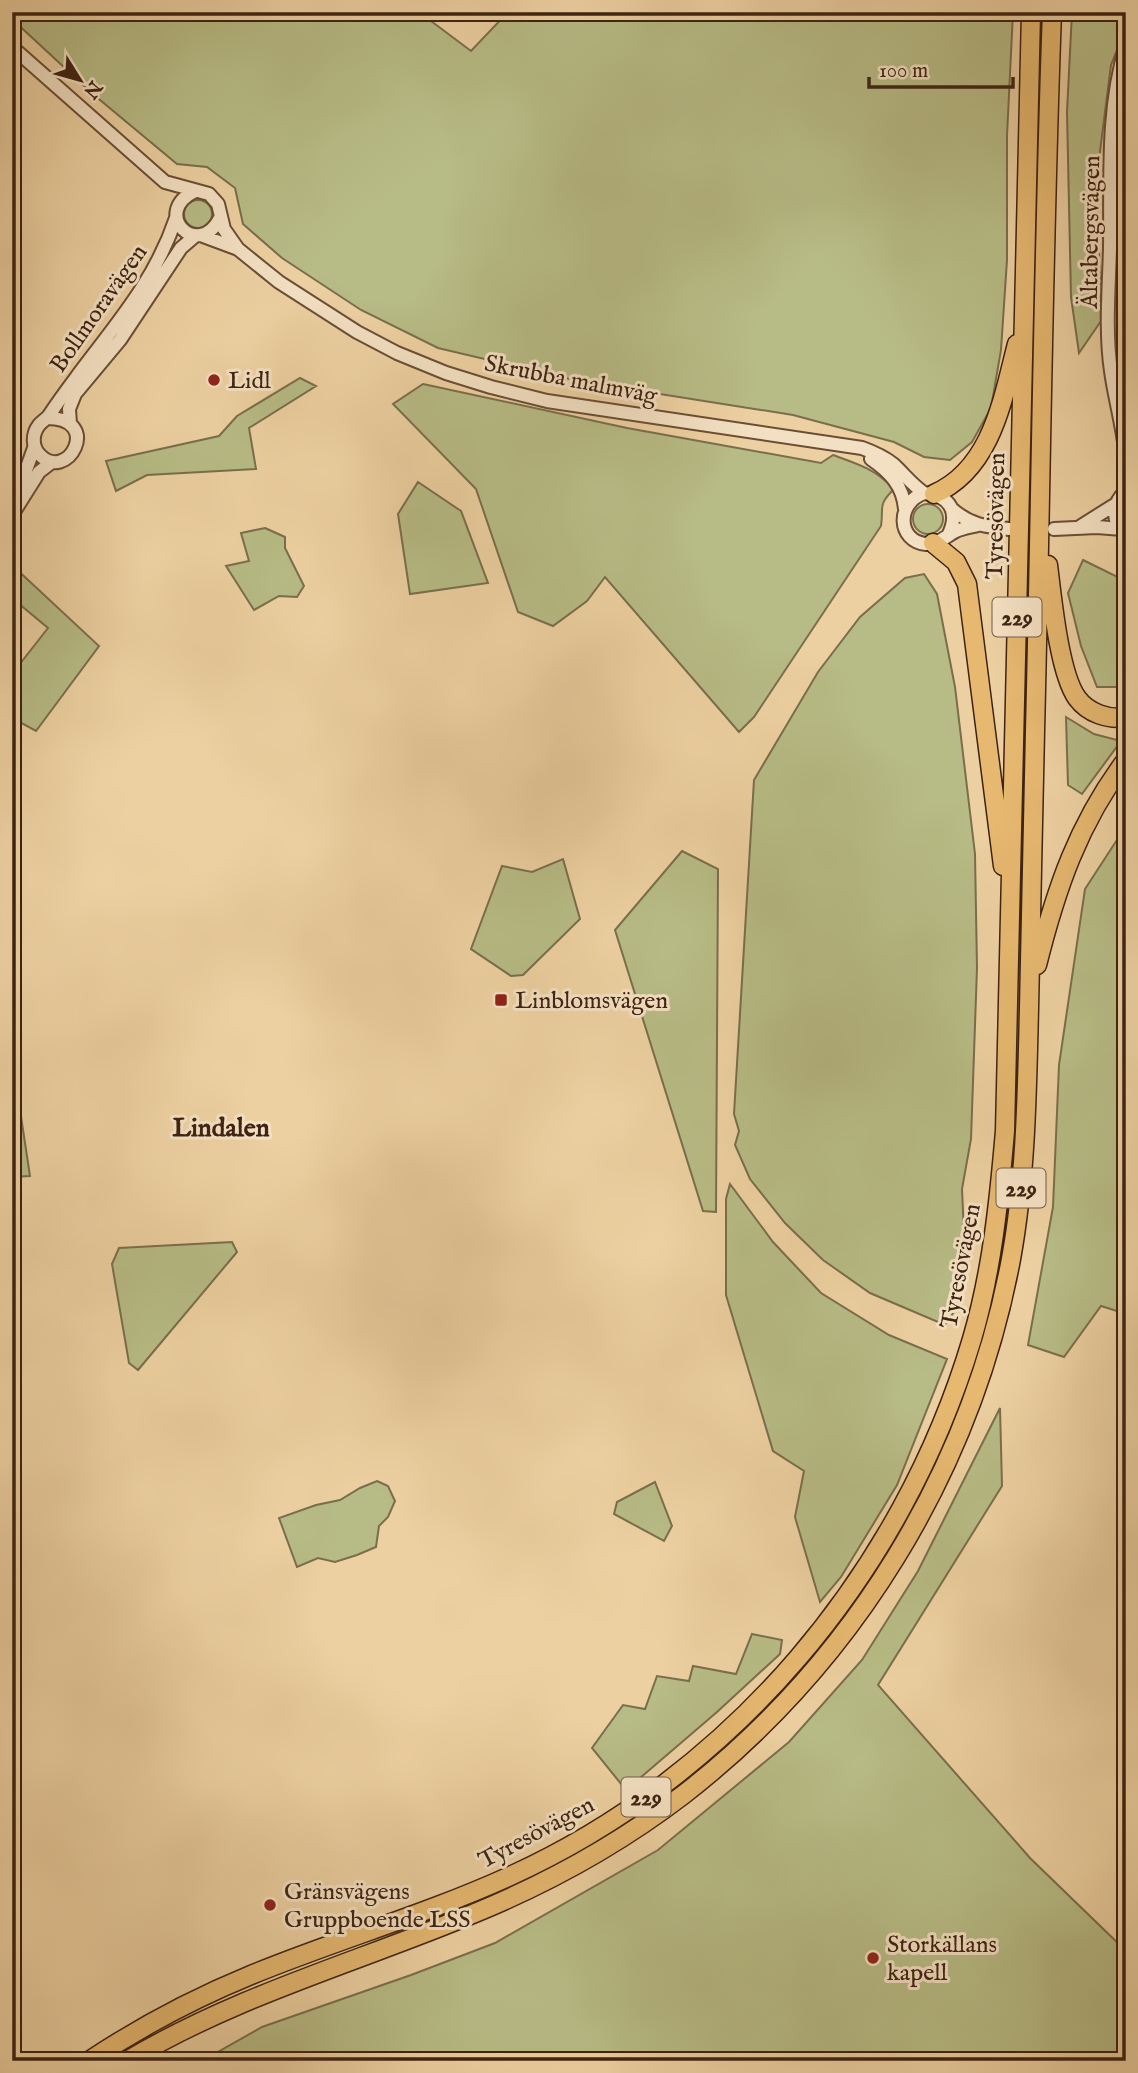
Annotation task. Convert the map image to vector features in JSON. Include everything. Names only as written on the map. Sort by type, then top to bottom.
[{"type":"highway","name":"Tyresövägen","points":[[89,2061],[170,2012],[250,1976],[463,1896],[511,1875],[560,1851],[643,1799],[699,1756],[754,1706],[812,1642],[870,1562],[912,1488],[950,1404],[972,1335],[991,1256],[1002,1175],[1031,12]]},
{"type":"highway","name":"Tyresövägen","points":[[127,2061],[179,2032],[288,1983],[474,1914],[566,1871],[627,1835],[678,1799],[769,1719],[821,1662],[868,1602],[921,1516],[959,1434],[990,1348],[1004,1289],[1024,1161],[1052,12]]},
{"type":"highway","points":[[929,493],[948,487],[962,476],[984,447],[1000,408],[1025,313]]},
{"type":"highway","points":[[1040,508],[1068,679],[1079,701],[1088,708],[1109,718],[1126,718]]},
{"type":"highway","points":[[940,540],[956,562],[967,584],[1010,921]]},
{"type":"highway","points":[[1029,999],[1051,909],[1068,863],[1105,789],[1126,761]]},
{"type":"highway","points":[[141,2061],[179,2032]]},
{"type":"street","points":[[12,47],[165,182],[209,194],[218,204],[220,218],[214,229],[199,236],[183,230],[165,182]]},
{"type":"street","name":"Ältabergsvägen","points":[[1125,492],[1126,467],[1110,370],[1109,329],[1114,111],[1119,70],[1126,47]]},
{"type":"street","points":[[176,214],[183,197],[195,191]]},
{"type":"street","name":"Bollmoravägen","points":[[47,418],[154,270],[176,214]]},
{"type":"street","name":"Skrubba malmväg","points":[[220,218],[238,249],[279,282],[357,332],[397,353],[491,387],[547,401],[862,448],[892,463],[917,488],[929,493]]},
{"type":"street","name":"Bollmoravägen","points":[[70,424],[69,409],[75,394],[120,340],[181,248],[199,236]]},
{"type":"street","name":"Skrubba malmväg","points":[[199,236],[238,249]]},
{"type":"street","points":[[12,501],[34,448],[34,438],[39,425],[47,418],[61,418],[70,424],[76,434],[74,451],[60,462],[41,457],[34,448]]},
{"type":"street","name":"Ältabergsvägen","points":[[1119,418],[1126,438]]},
{"type":"street","name":"Skrubba malmväg","points":[[847,447],[887,470],[901,490],[905,509]]},
{"type":"street","points":[[12,515],[39,472],[52,462]]},
{"type":"street","points":[[1080,527],[1116,504],[1125,492]]},
{"type":"street","points":[[978,525],[925,544],[908,534],[904,524],[905,509],[910,500],[929,493],[941,496],[959,516],[978,525],[1009,529]]},
{"type":"street","points":[[1116,504],[1115,518],[1124,531]]},
{"type":"street","points":[[940,540],[954,518],[951,509]]},
{"type":"street","points":[[1054,529],[1080,527],[1124,531]]},
{"type":"green space","points":[[12,12],[419,12],[471,51],[508,12],[1013,12],[1007,136],[1007,260],[1001,350],[991,408],[972,442],[950,460],[924,457],[894,442],[793,415],[578,381],[438,348],[361,310],[282,258],[243,224],[235,188],[207,167],[177,164],[94,95],[12,19]]},
{"type":"green space","points":[[1039,12],[1047,12],[1033,517],[1026,516]]},
{"type":"green space","points":[[1072,12],[1126,12],[1126,27],[1111,65],[1097,175],[1101,321],[1079,353],[1071,297],[1067,112]]},
{"type":"green space","points":[[198,200],[208,204],[212,214],[208,224],[198,228],[188,224],[184,214],[188,204]]},
{"type":"green space","points":[[300,378],[316,386],[249,428],[256,469],[147,475],[116,491],[106,461],[219,436],[237,416]]},
{"type":"green space","points":[[423,384],[627,428],[821,463],[833,455],[873,472],[894,489],[883,503],[881,526],[754,717],[739,732],[605,577],[587,601],[553,626],[518,612],[476,489],[393,404]]},
{"type":"green space","points":[[418,482],[461,511],[488,583],[410,594],[398,514]]},
{"type":"green space","points":[[928,504],[938,509],[943,519],[938,529],[928,534],[918,529],[913,519],[918,509]]},
{"type":"green space","points":[[265,528],[285,537],[285,548],[304,586],[297,597],[279,596],[254,610],[226,566],[249,561],[241,533]]},
{"type":"green space","points":[[1083,560],[1126,581],[1126,687],[1097,687],[1081,646],[1068,593]]},
{"type":"green space","points":[[12,565],[99,646],[36,731],[12,718],[12,674],[48,628],[12,598]]},
{"type":"green space","points":[[924,574],[937,594],[955,687],[975,854],[977,968],[971,1139],[962,1189],[965,1256],[958,1306],[945,1325],[870,1293],[823,1260],[785,1223],[750,1179],[735,1145],[739,1131],[734,1114],[754,780],[818,672],[860,617],[905,578]]},
{"type":"green space","points":[[1066,717],[1094,734],[1121,741],[1082,794],[1068,785]]},
{"type":"green space","points":[[1126,826],[1126,1314],[1101,1306],[1064,1357],[1028,1345],[1053,1207],[1059,1065],[1085,889]]},
{"type":"green space","points":[[682,851],[718,869],[716,1212],[703,1211],[615,930]]},
{"type":"green space","points":[[563,859],[580,919],[523,975],[511,976],[471,949],[502,866],[532,872]]},
{"type":"green space","points":[[12,1061],[13,1063],[30,1176],[12,1177]]},
{"type":"green space","points":[[730,1184],[773,1242],[821,1293],[889,1335],[947,1359],[897,1485],[841,1577],[820,1602],[795,1517],[804,1471],[773,1451],[726,1295],[726,1199]]},
{"type":"green space","points":[[232,1242],[237,1252],[138,1370],[129,1363],[112,1264],[119,1248]]},
{"type":"green space","points":[[1000,1408],[1002,1486],[878,1685],[1030,1858],[1126,1951],[1126,2061],[202,2061],[262,2027],[495,1943],[658,1850],[789,1742],[862,1660],[918,1571]]},
{"type":"green space","points":[[377,1481],[388,1486],[395,1501],[388,1517],[379,1526],[376,1547],[335,1562],[318,1558],[297,1567],[279,1518],[340,1500]]},
{"type":"green space","points":[[655,1482],[672,1526],[664,1541],[614,1514],[617,1502]]},
{"type":"green space","points":[[752,1634],[782,1640],[780,1654],[626,1790],[592,1748],[623,1705],[645,1709],[657,1676],[689,1681],[693,1666],[736,1674]]},
{"type":"place","name":"Lidl","points":[[214,380]]},
{"type":"place","name":"Linblomsvägen","points":[[501,1000]]},
{"type":"place","name":"Gränsvägens Gruppboende LSS","points":[[270,1905]]},
{"type":"place","name":"Storkällans kapell","points":[[873,1958]]},
{"type":"district","name":"Lindalen","points":[[221,1127]]}]
